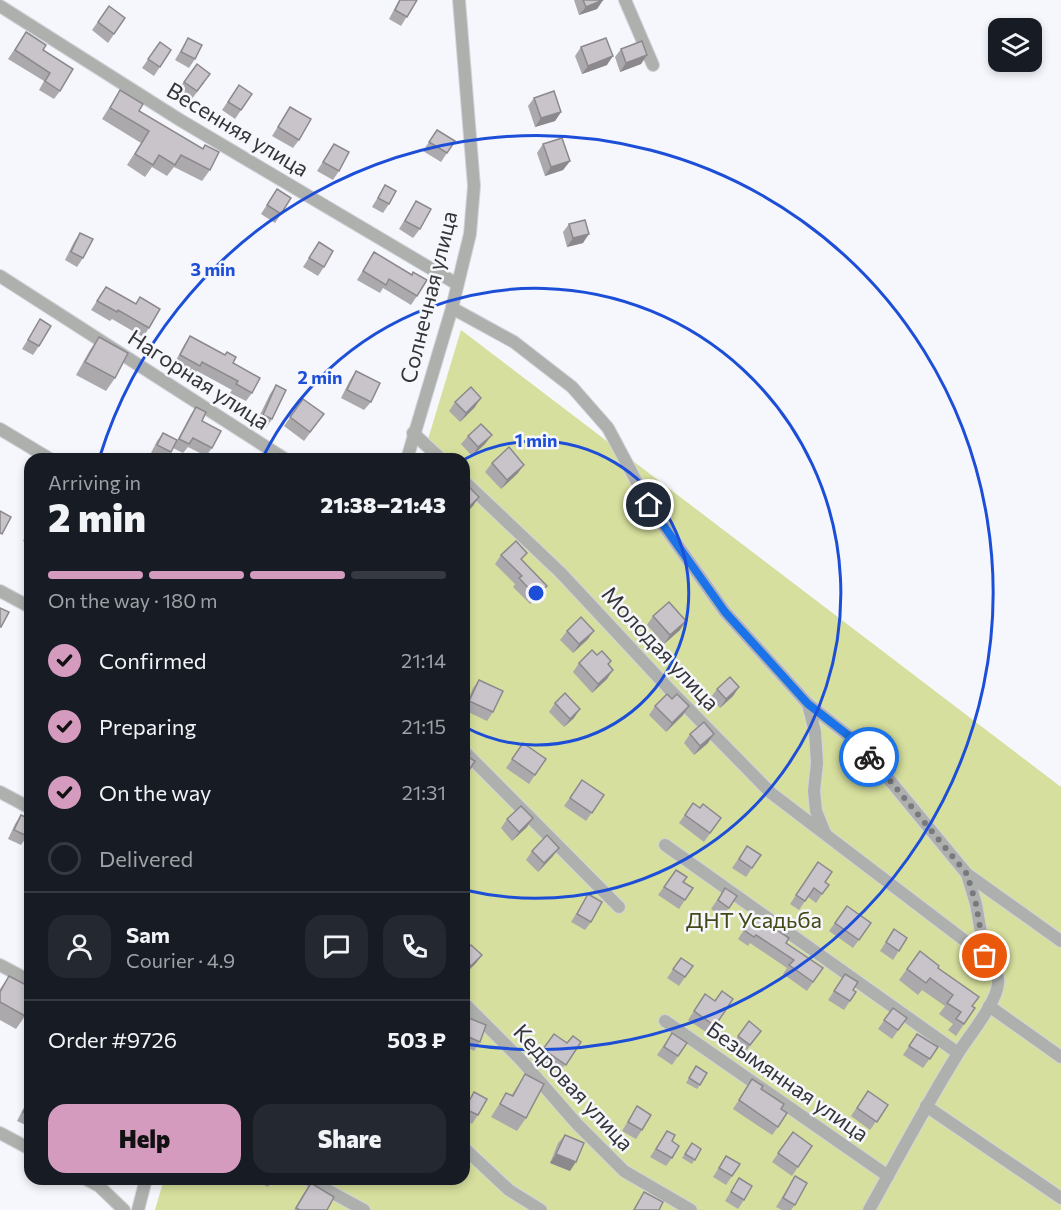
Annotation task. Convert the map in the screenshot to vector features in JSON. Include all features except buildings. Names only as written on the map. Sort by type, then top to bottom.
[{"type":"street","points":[[625,0],[653,65]]},
{"type":"street","name":"Солнечная улица","points":[[408,453],[452,308],[470,234],[474,186],[458,1]]},
{"type":"street","name":"Весенняя улица","points":[[0,6],[180,120],[457,284]]},
{"type":"street","name":"Нагорная улица","points":[[0,276],[276,453]]},
{"type":"street","points":[[452,308],[514,342],[572,387],[608,428],[649,505],[725,612],[808,704],[849,736],[892,783],[967,874],[1061,941]]},
{"type":"street","points":[[0,429],[40,453]]},
{"type":"street","points":[[413,433],[435,453]]},
{"type":"street","name":"Молодая улица","points":[[470,487],[561,573],[670,690],[771,793],[985,956],[999,975],[998,987],[989,1006]]},
{"type":"street","points":[[0,591],[24,604]]},
{"type":"street","points":[[808,704],[815,732],[816,811],[825,834]]},
{"type":"street","points":[[470,757],[619,907]]},
{"type":"street","points":[[0,792],[24,805]]},
{"type":"street","points":[[665,845],[958,1053]]},
{"type":"street","points":[[967,874],[976,904],[985,956]]},
{"type":"street","points":[[0,965],[24,978]]},
{"type":"street","points":[[869,1210],[926,1106],[989,1006],[1061,1057]]},
{"type":"street","name":"Кедровая улица","points":[[470,1009],[521,1060],[577,1124],[624,1171],[691,1210]]},
{"type":"street","name":"Безымянная улица","points":[[665,1021],[888,1176]]},
{"type":"street","points":[[926,1106],[1061,1198]]},
{"type":"street","points":[[0,1133],[24,1146]]},
{"type":"street","points":[[470,1154],[509,1190],[541,1210]]},
{"type":"street","points":[[97,1185],[124,1210]]},
{"type":"street","points":[[138,1210],[145,1185]]},
{"type":"street","points":[[318,1185],[364,1210]]},
{"type":"green space","name":"ДНТ Усадьба","points":[[461,330],[1061,787],[1061,1210],[155,1210],[162,1185],[470,1185],[470,453],[424,453]]},
{"type":"way so far","points":[[869,757],[967,874],[976,904],[985,956]]},
{"type":"route","points":[[649,505],[725,612],[808,704],[849,736],[869,757]]}]
